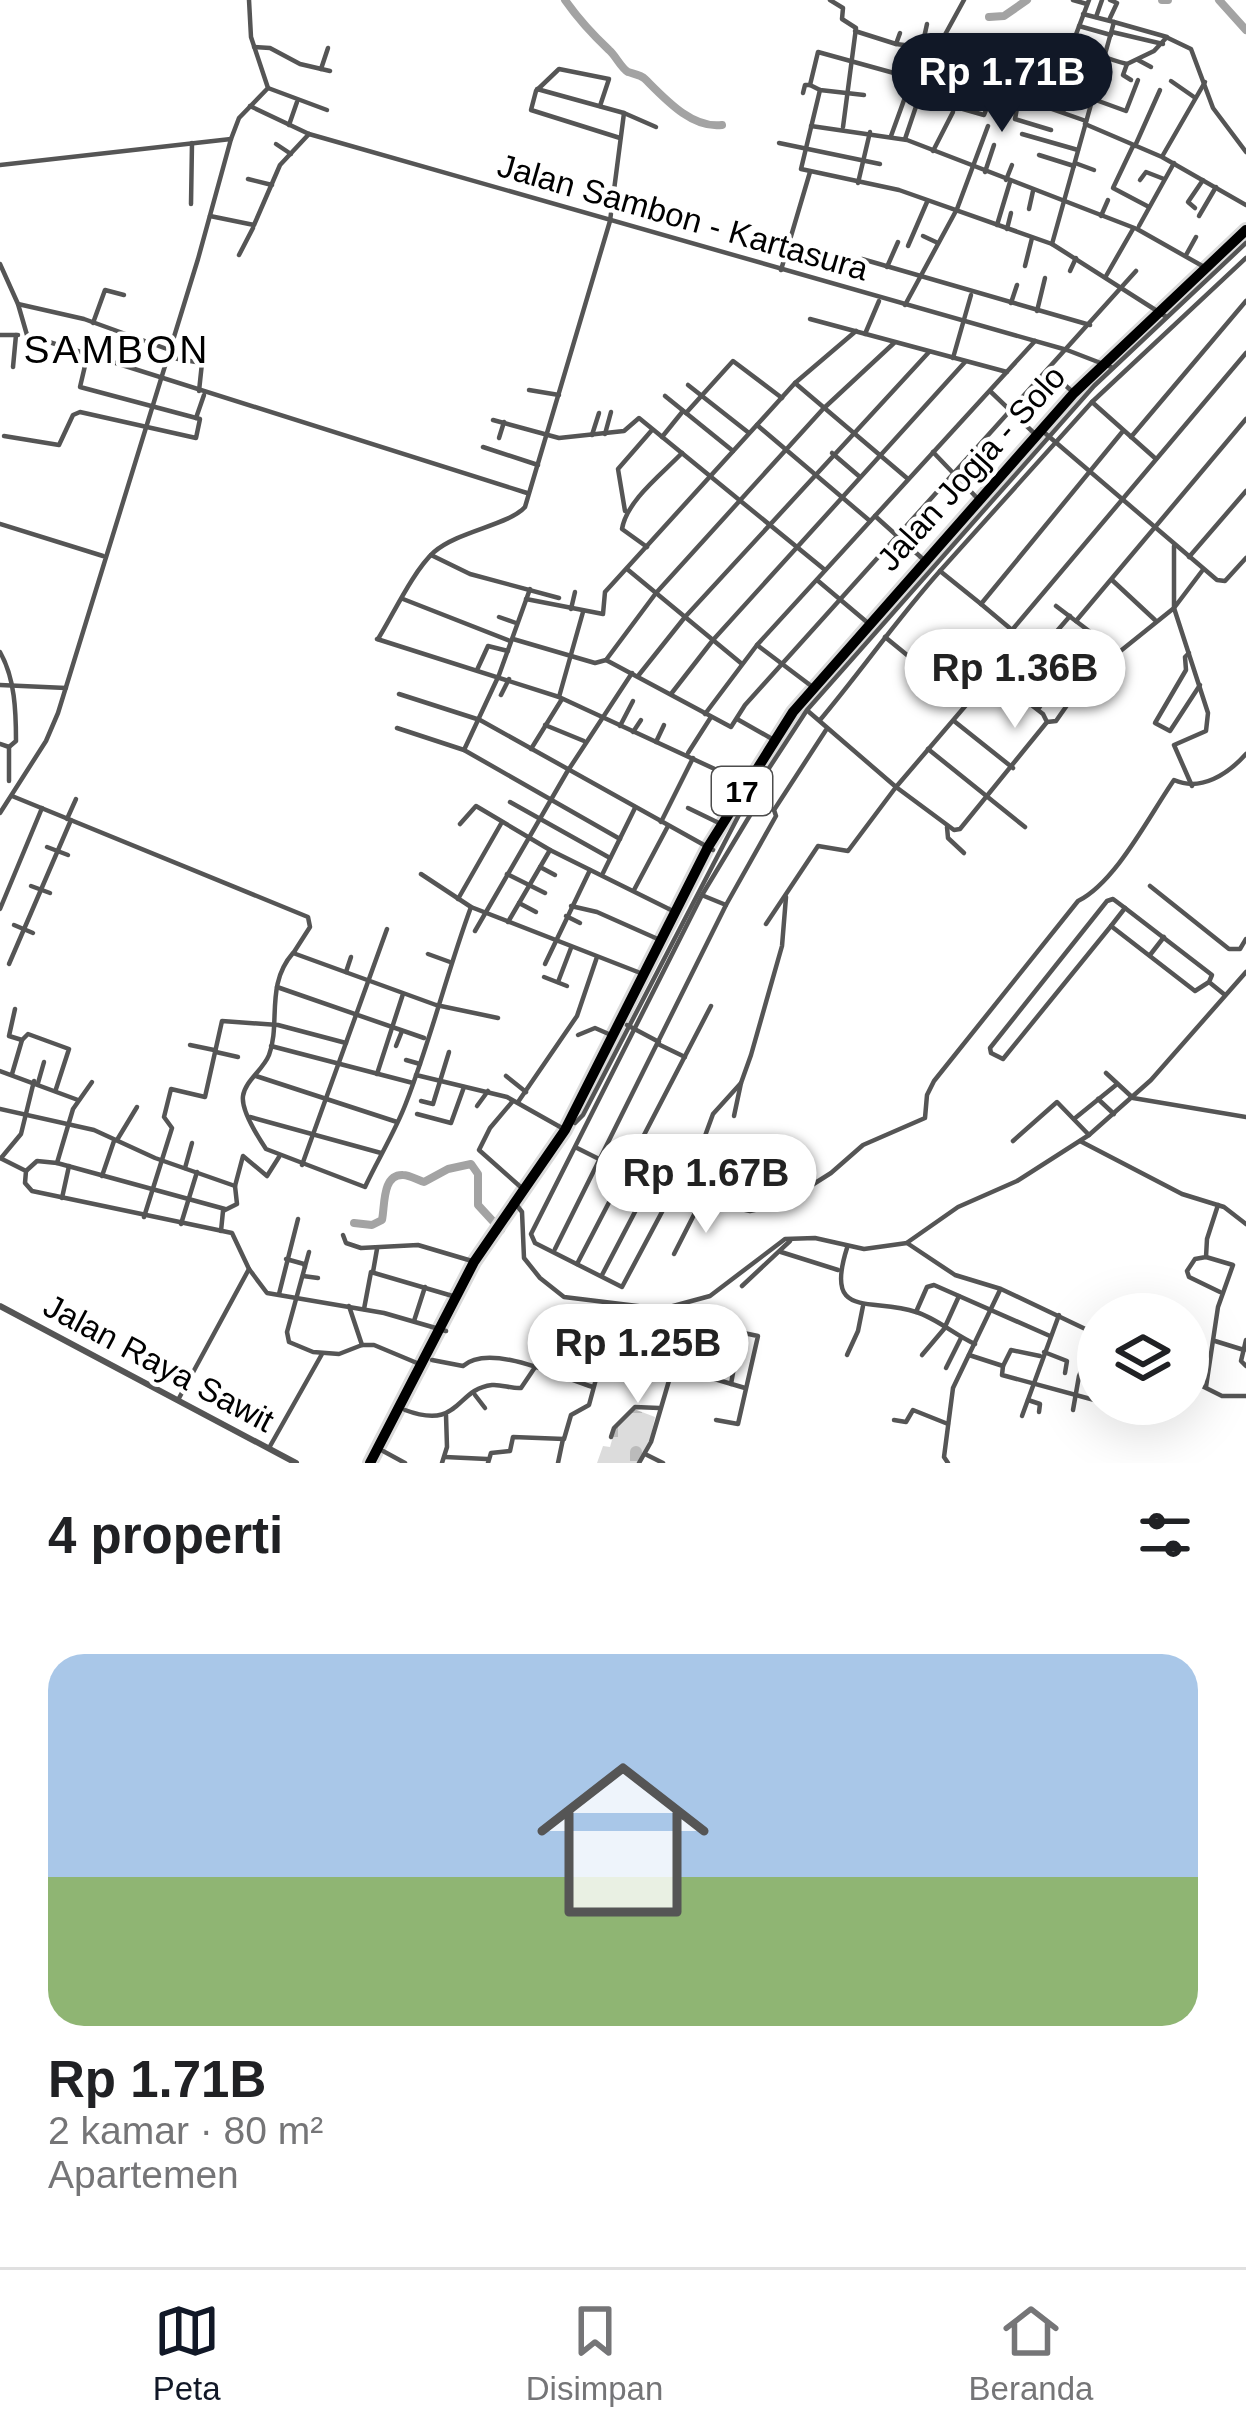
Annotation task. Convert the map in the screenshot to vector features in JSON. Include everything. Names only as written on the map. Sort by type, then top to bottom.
[{"type":"highway","name":"Jalan Jogja - Solo","points":[[1162,314],[1206,268],[1246,237]]},
{"type":"highway","name":"Jalan Jogja - Solo","points":[[711,849],[814,688],[873,626],[924,560],[1042,438],[1074,393],[1246,237]]},
{"type":"highway","name":"Jalan Jogja - Solo","points":[[518,1205],[627,1025],[722,824],[747,796],[774,740],[1108,364]]},
{"type":"highway","name":"Jalan Jogja - Solo","points":[[518,1205],[570,1126],[612,1035],[627,1025],[643,974],[677,913]]},
{"type":"highway","name":"17","points":[[443,1330],[474,1262],[518,1205]]},
{"type":"highway","name":"17","points":[[373,1463],[443,1330],[518,1205]]},
{"type":"highway","name":"17","points":[[373,1463],[427,1362]]},
{"type":"street","points":[[249,0],[253,43],[268,88],[327,110]]},
{"type":"street","points":[[830,0],[842,7],[842,19],[854,24],[855,31],[843,129]]},
{"type":"street","points":[[940,42],[964,0]]},
{"type":"street","points":[[1072,46],[1088,2],[1073,0]]},
{"type":"street","points":[[1052,244],[1117,3],[1106,0],[1096,16]]},
{"type":"street","points":[[1083,14],[1165,41]]},
{"type":"street","points":[[891,136],[927,24]]},
{"type":"street","points":[[1079,26],[1190,47],[1213,108],[1246,152]]},
{"type":"street","points":[[855,31],[922,47]]},
{"type":"street","points":[[896,44],[900,33]]},
{"type":"street","points":[[925,38],[961,52],[971,65],[1006,76]]},
{"type":"street","points":[[950,85],[971,65],[1008,45],[1051,41],[1127,64],[1165,41]]},
{"type":"street","points":[[253,43],[300,64],[330,71]]},
{"type":"street","points":[[321,69],[328,48]]},
{"type":"street","points":[[810,85],[818,52],[912,78]]},
{"type":"street","points":[[963,109],[984,115],[1006,76],[1012,53]]},
{"type":"street","points":[[1051,130],[1015,119],[1035,55],[1100,74]]},
{"type":"street","points":[[1138,60],[1150,68]]},
{"type":"street","points":[[1043,105],[1058,61]]},
{"type":"street","points":[[1093,99],[1126,111],[1134,80],[1123,75],[1127,64]]},
{"type":"street","points":[[1063,112],[1078,67]]},
{"type":"street","points":[[599,106],[609,79],[556,70],[538,89],[532,111],[620,138]]},
{"type":"street","points":[[907,140],[928,71]]},
{"type":"street","points":[[1171,81],[1194,97]]},
{"type":"street","points":[[1162,157],[1205,82]]},
{"type":"street","points":[[972,111],[978,84],[1043,105],[1162,157],[1246,205]]},
{"type":"street","points":[[803,93],[805,85],[810,85],[864,95]]},
{"type":"street","points":[[0,813],[50,732],[147,427],[231,139],[239,118],[268,88]]},
{"type":"street","points":[[538,89],[656,127]]},
{"type":"street","points":[[820,90],[801,168],[894,189],[1052,244],[1162,314]]},
{"type":"street","points":[[1149,207],[1113,188],[1160,90]]},
{"type":"street","points":[[289,125],[298,100]]},
{"type":"street","name":"Jalan Sambon - Kartasura","points":[[250,106],[309,134],[1108,364]]},
{"type":"street","points":[[933,151],[953,112]]},
{"type":"street","points":[[624,113],[610,220],[521,512],[466,532],[431,555],[377,639],[560,698],[690,756],[774,809]]},
{"type":"street","points":[[811,126],[907,140],[1136,228],[1206,268]]},
{"type":"street","points":[[904,305],[957,209],[988,126]]},
{"type":"street","points":[[858,183],[870,132]]},
{"type":"street","points":[[239,255],[280,165],[309,134]]},
{"type":"street","points":[[1022,134],[1078,150]]},
{"type":"street","points":[[0,165],[231,139]]},
{"type":"street","points":[[190,204],[192,143]]},
{"type":"street","points":[[778,143],[880,164]]},
{"type":"street","points":[[276,144],[290,154]]},
{"type":"street","points":[[985,172],[994,145]]},
{"type":"street","points":[[1040,155],[1094,170]]},
{"type":"street","points":[[1106,276],[1174,163]]},
{"type":"street","points":[[997,225],[1012,165]]},
{"type":"street","points":[[781,270],[809,172]]},
{"type":"street","points":[[1140,180],[1145,172],[1165,180]]},
{"type":"street","points":[[248,178],[272,185]]},
{"type":"street","points":[[1195,208],[1188,202],[1203,180]]},
{"type":"street","points":[[1199,216],[1216,188]]},
{"type":"street","points":[[1029,209],[1034,190]]},
{"type":"street","points":[[1102,215],[1108,200]]},
{"type":"street","points":[[908,246],[928,201]]},
{"type":"street","points":[[1007,229],[1012,213]]},
{"type":"street","points":[[210,216],[254,225]]},
{"type":"street","points":[[923,236],[938,243]]},
{"type":"street","points":[[819,722],[1042,438],[1246,237]]},
{"type":"street","points":[[1025,266],[1032,238]]},
{"type":"street","points":[[1186,255],[1196,238]]},
{"type":"street","points":[[887,267],[898,242]]},
{"type":"street","points":[[1070,271],[1076,258]]},
{"type":"street","points":[[1042,438],[1092,402],[1246,258]]},
{"type":"street","points":[[862,259],[1090,325]]},
{"type":"street","points":[[0,264],[27,335]]},
{"type":"street","points":[[606,659],[729,728],[1136,271]]},
{"type":"street","points":[[1036,310],[1046,278]]},
{"type":"street","points":[[1011,303],[1017,285]]},
{"type":"street","points":[[93,322],[105,290],[124,295]]},
{"type":"street","points":[[953,358],[972,292]]},
{"type":"street","points":[[866,334],[880,299]]},
{"type":"street","points":[[1132,437],[1246,302]]},
{"type":"street","points":[[18,304],[93,322],[202,363],[196,418]]},
{"type":"street","points":[[811,320],[1007,372]]},
{"type":"street","points":[[526,599],[603,614],[604,592],[795,383],[856,331]]},
{"type":"street","points":[[0,335],[27,335],[88,353],[529,494]]},
{"type":"street","points":[[0,359],[14,364],[16,335]]},
{"type":"street","points":[[634,891],[708,716],[742,664],[1035,341]]},
{"type":"street","points":[[403,599],[512,640],[596,663],[606,659],[656,593],[786,449],[894,343]]},
{"type":"street","points":[[475,931],[567,772],[635,675],[928,352]]},
{"type":"street","points":[[766,924],[818,846],[848,850],[967,704],[1012,630],[1246,352]]},
{"type":"street","points":[[4,436],[59,445],[80,412],[196,439],[202,421],[196,418],[79,386],[88,353]]},
{"type":"street","points":[[662,437],[733,362],[782,398]]},
{"type":"street","points":[[671,694],[713,640],[965,362]]},
{"type":"street","points":[[1049,371],[1074,393]]},
{"type":"street","points":[[795,383],[908,479]]},
{"type":"street","points":[[688,385],[749,433]]},
{"type":"street","points":[[529,389],[560,396]]},
{"type":"street","points":[[990,391],[1203,569],[1225,581],[1246,558]]},
{"type":"street","points":[[665,396],[733,451]]},
{"type":"street","points":[[1092,402],[1156,459]]},
{"type":"street","points":[[605,434],[611,412]]},
{"type":"street","points":[[592,435],[599,413]]},
{"type":"street","points":[[493,420],[547,437],[624,431],[636,418],[825,570]]},
{"type":"street","points":[[940,571],[1012,630],[1044,646],[1112,580],[1246,419]]},
{"type":"street","points":[[499,438],[504,422]]},
{"type":"street","points":[[757,425],[924,560]]},
{"type":"street","points":[[647,547],[622,529],[626,515],[618,469],[652,430]]},
{"type":"street","points":[[980,604],[1123,431]]},
{"type":"street","points":[[484,448],[538,465]]},
{"type":"street","points":[[933,452],[978,499]]},
{"type":"street","points":[[626,515],[682,453]]},
{"type":"street","points":[[832,453],[860,478]]},
{"type":"street","points":[[1189,557],[1246,490]]},
{"type":"street","points":[[0,524],[105,556]]},
{"type":"street","points":[[1174,546],[1174,608],[1208,713],[1206,730],[1174,745],[1192,786]]},
{"type":"street","points":[[431,555],[470,574],[559,598]]},
{"type":"street","points":[[627,569],[742,664]]},
{"type":"street","points":[[1056,606],[1119,653],[1174,608],[1203,569]]},
{"type":"street","points":[[817,580],[873,626]]},
{"type":"street","points":[[1112,580],[1155,620]]},
{"type":"street","points":[[464,750],[499,675],[530,589]]},
{"type":"street","points":[[571,610],[575,592]]},
{"type":"street","points":[[531,748],[560,698],[583,611]]},
{"type":"street","points":[[499,617],[518,624]]},
{"type":"street","points":[[885,637],[967,704]]},
{"type":"street","points":[[757,645],[814,688]]},
{"type":"street","points":[[477,670],[488,646],[508,651]]},
{"type":"street","points":[[0,652],[11,683],[16,738],[9,747],[9,781]]},
{"type":"street","points":[[1190,653],[1154,722],[1167,732],[1200,685]]},
{"type":"street","points":[[989,672],[1047,722]]},
{"type":"street","points":[[501,695],[509,679]]},
{"type":"street","points":[[804,707],[896,788],[947,826],[960,829],[1077,691],[1057,681],[1037,710]]},
{"type":"street","points":[[1178,682],[1196,692]]},
{"type":"street","points":[[0,685],[66,688]]},
{"type":"street","points":[[399,694],[480,720],[711,849]]},
{"type":"street","points":[[620,726],[633,701]]},
{"type":"street","points":[[736,719],[774,740]]},
{"type":"street","points":[[633,731],[640,720]]},
{"type":"street","points":[[954,721],[1012,768]]},
{"type":"street","points":[[545,725],[586,742]]},
{"type":"street","points":[[656,742],[664,725]]},
{"type":"street","points":[[397,728],[464,750],[620,838]]},
{"type":"street","points":[[553,1251],[726,905],[775,818],[774,809],[826,730]]},
{"type":"street","points":[[0,744],[9,747]]},
{"type":"street","points":[[928,749],[1025,827]]},
{"type":"street","points":[[575,1147],[671,1195],[750,1211],[787,1202],[862,1145],[925,1118],[934,1081],[1066,915],[1108,875],[1174,781],[1192,786],[1208,782],[1246,754]]},
{"type":"street","points":[[0,779],[20,784]]},
{"type":"street","points":[[722,792],[747,796]]},
{"type":"street","points":[[13,796],[308,917],[310,927],[282,968],[271,1046],[243,1097],[264,1147],[278,1160],[363,1188],[413,1083],[471,908]]},
{"type":"street","points":[[627,1025],[702,895],[747,796]]},
{"type":"street","points":[[671,1195],[625,1286],[530,1237],[627,1025],[747,796]]},
{"type":"street","points":[[9,964],[76,800]]},
{"type":"street","points":[[510,802],[610,857]]},
{"type":"street","points":[[460,824],[473,806],[677,913]]},
{"type":"street","points":[[0,909],[42,808]]},
{"type":"street","points":[[602,876],[635,808]]},
{"type":"street","points":[[688,808],[722,824]]},
{"type":"street","points":[[458,899],[502,822]]},
{"type":"street","points":[[947,826],[948,838],[964,853]]},
{"type":"street","points":[[47,847],[68,855]]},
{"type":"street","points":[[508,922],[550,850]]},
{"type":"street","points":[[540,867],[555,875]]},
{"type":"street","points":[[544,964],[590,870]]},
{"type":"street","points":[[421,874],[471,908],[643,974]]},
{"type":"street","points":[[507,874],[544,893]]},
{"type":"street","points":[[31,886],[50,893]]},
{"type":"street","points":[[1150,886],[1229,949],[1240,949],[1246,938]]},
{"type":"street","points":[[734,1116],[778,966],[787,892]]},
{"type":"street","points":[[702,895],[726,905]]},
{"type":"street","points":[[1112,926],[1195,992],[1209,982],[1212,975],[1125,908],[1109,899],[989,1049],[991,1053],[1003,1059],[1125,908]]},
{"type":"street","points":[[519,903],[536,912]]},
{"type":"street","points":[[571,906],[597,912],[660,940]]},
{"type":"street","points":[[566,916],[580,923]]},
{"type":"street","points":[[14,925],[32,933]]},
{"type":"street","points":[[302,1165],[387,929]]},
{"type":"street","points":[[1150,955],[1164,937]]},
{"type":"street","points":[[558,982],[572,947]]},
{"type":"street","points":[[292,953],[436,1005],[498,1018]]},
{"type":"street","points":[[428,954],[450,962]]},
{"type":"street","points":[[346,972],[351,956]]},
{"type":"street","points":[[524,1190],[479,1150],[494,1122],[526,1092],[577,1016],[597,957]]},
{"type":"street","points":[[1063,957],[1077,968]]},
{"type":"street","points":[[518,1205],[524,1258],[555,1292],[586,1302],[655,1309],[679,1308],[710,1296],[789,1239],[815,1238],[864,1249],[907,1243],[958,1207],[1017,1181],[1089,1135],[1133,1098],[1246,972]]},
{"type":"street","points":[[544,977],[567,986]]},
{"type":"street","points":[[1209,982],[1225,994]]},
{"type":"street","points":[[277,987],[427,1039]]},
{"type":"street","points":[[1034,992],[1048,1004]]},
{"type":"street","points":[[377,1075],[404,993]]},
{"type":"street","points":[[577,1264],[711,1006]]},
{"type":"street","points":[[15,1009],[8,1034],[22,1040]]},
{"type":"street","points":[[144,1216],[172,1126],[164,1117],[171,1089],[204,1098],[224,1019],[272,1024],[346,1043]]},
{"type":"street","points":[[627,1025],[685,1058]]},
{"type":"street","points":[[578,1035],[595,1028],[612,1035]]},
{"type":"street","points":[[396,1046],[402,1031]]},
{"type":"street","points":[[12,1074],[28,1034],[69,1049],[56,1089]]},
{"type":"street","points":[[190,1045],[238,1057]]},
{"type":"street","points":[[271,1046],[413,1083]]},
{"type":"street","points":[[421,1101],[433,1104],[448,1052]]},
{"type":"street","points":[[406,1060],[419,1064]]},
{"type":"street","points":[[26,1171],[0,1158],[18,1139],[44,1062]]},
{"type":"street","points":[[0,1071],[78,1100]]},
{"type":"street","points":[[1106,1073],[1133,1098],[1246,1117]]},
{"type":"street","points":[[416,1075],[488,1091],[570,1126]]},
{"type":"street","points":[[256,1076],[397,1122]]},
{"type":"street","points":[[506,1076],[526,1092]]},
{"type":"street","points":[[57,1163],[78,1100],[92,1082]]},
{"type":"street","points":[[682,1196],[713,1114],[741,1083]]},
{"type":"street","points":[[1074,1119],[1118,1084]]},
{"type":"street","points":[[417,1114],[451,1123],[464,1088]]},
{"type":"street","points":[[477,1106],[488,1091]]},
{"type":"street","points":[[727,1097],[737,1101]]},
{"type":"street","points":[[1098,1099],[1114,1114]]},
{"type":"street","points":[[1013,1141],[1057,1102],[1089,1135]]},
{"type":"street","points":[[102,1175],[137,1107]]},
{"type":"street","points":[[0,1109],[69,1123],[235,1186]]},
{"type":"street","points":[[250,1117],[381,1153]]},
{"type":"street","points":[[1080,1141],[1181,1194],[1218,1205],[1246,1224]]},
{"type":"street","points":[[185,1168],[192,1143]]},
{"type":"street","points":[[278,1160],[267,1176],[243,1156],[235,1186],[237,1204],[225,1209],[57,1163],[34,1161],[26,1171],[25,1183],[32,1191],[233,1234],[264,1290],[278,1296],[364,1309],[443,1330]]},
{"type":"street","points":[[527,1157],[542,1165]]},
{"type":"street","points":[[62,1198],[69,1166]]},
{"type":"street","points":[[181,1225],[197,1172]]},
{"type":"street","points":[[602,1276],[649,1185]]},
{"type":"street","points":[[674,1254],[701,1201]]},
{"type":"street","points":[[1206,1257],[1218,1205]]},
{"type":"street","points":[[221,1231],[225,1209]]},
{"type":"street","points":[[278,1296],[298,1219]]},
{"type":"street","points":[[344,1235],[346,1244],[354,1247],[418,1245],[474,1262]]},
{"type":"street","points":[[742,1286],[789,1239]]},
{"type":"street","points":[[907,1243],[951,1273],[1001,1289],[1077,1324]]},
{"type":"street","points":[[848,1246],[840,1271],[841,1290],[863,1306],[916,1312],[975,1344]]},
{"type":"street","points":[[364,1309],[375,1252],[382,1247]]},
{"type":"street","points":[[309,1252],[287,1340],[300,1348],[346,1353],[362,1345],[377,1345],[400,1358],[463,1366],[471,1358],[500,1357],[593,1387]]},
{"type":"street","points":[[781,1252],[840,1271]]},
{"type":"street","points":[[1222,1293],[1187,1274],[1195,1259],[1206,1257],[1246,1272]]},
{"type":"street","points":[[286,1259],[305,1267]]},
{"type":"street","points":[[1209,1364],[1222,1293],[1233,1265]]},
{"type":"street","points":[[178,1400],[249,1268]]},
{"type":"street","points":[[373,1272],[457,1297]]},
{"type":"street","points":[[943,1289],[951,1273]]},
{"type":"street","points":[[303,1276],[318,1278]]},
{"type":"street","points":[[916,1312],[929,1286],[1050,1336]]},
{"type":"street","points":[[414,1321],[425,1287]]},
{"type":"street","points":[[948,1463],[944,1460],[953,1388],[1001,1289]]},
{"type":"street","points":[[922,1354],[944,1329],[959,1296]]},
{"type":"street","name":"Jalan Raya Sawit","points":[[0,1306],[296,1463]]},
{"type":"street","points":[[349,1306],[362,1345]]},
{"type":"street","points":[[847,1355],[863,1306]]},
{"type":"street","points":[[662,1364],[681,1319],[679,1308]]},
{"type":"street","points":[[1022,1416],[1059,1315]]},
{"type":"street","points":[[681,1319],[730,1339],[737,1350],[731,1384]]},
{"type":"street","points":[[704,1375],[717,1332]]},
{"type":"street","points":[[716,1420],[737,1426],[758,1336],[717,1332]]},
{"type":"street","points":[[946,1368],[961,1338]]},
{"type":"street","points":[[1246,1340],[1241,1362],[1246,1366]]},
{"type":"street","points":[[1212,1341],[1244,1350]]},
{"type":"street","points":[[405,1410],[421,1416],[446,1415],[491,1385],[521,1388],[550,1345],[577,1355],[588,1343],[605,1346],[745,1388]]},
{"type":"street","points":[[558,1463],[571,1414],[589,1405],[605,1346]]},
{"type":"street","points":[[1065,1373],[1067,1361],[1011,1350],[1002,1375],[1075,1397]]},
{"type":"street","points":[[269,1448],[322,1353]]},
{"type":"street","points":[[969,1355],[1003,1366]]},
{"type":"street","points":[[639,1463],[652,1442],[673,1366]]},
{"type":"street","points":[[1073,1410],[1077,1390]]},
{"type":"street","points":[[1209,1390],[1222,1396],[1246,1396]]},
{"type":"street","points":[[475,1395],[484,1408]]},
{"type":"street","points":[[1028,1400],[1041,1405],[1039,1412]]},
{"type":"street","points":[[611,1437],[635,1407],[658,1408]]},
{"type":"street","points":[[906,1422],[913,1410],[948,1421]]},
{"type":"street","points":[[446,1415],[444,1460],[489,1462],[491,1453],[510,1451],[513,1437],[562,1439]]},
{"type":"street","points":[[894,1420],[915,1424]]},
{"type":"street","points":[[383,1451],[405,1463]]},
{"type":"street","points":[[645,1454],[663,1463]]},
{"type":"green space","points":[[634,1409],[655,1417],[649,1445],[638,1463],[597,1463],[603,1446],[610,1447],[615,1429]]},
{"type":"waterway","points":[[565,0],[625,70],[643,78],[690,117],[722,125]]},
{"type":"waterway","points":[[989,17],[1004,16],[1027,0]]},
{"type":"waterway","points":[[1162,0],[1168,0]]},
{"type":"waterway","points":[[1219,0],[1246,30]]},
{"type":"waterway","points":[[354,1223],[372,1225],[382,1220],[388,1185],[396,1176],[424,1182],[471,1164],[478,1174],[478,1205],[501,1230]]},
{"type":"district","name":"SAMBON","points":[[117,349]]}]
